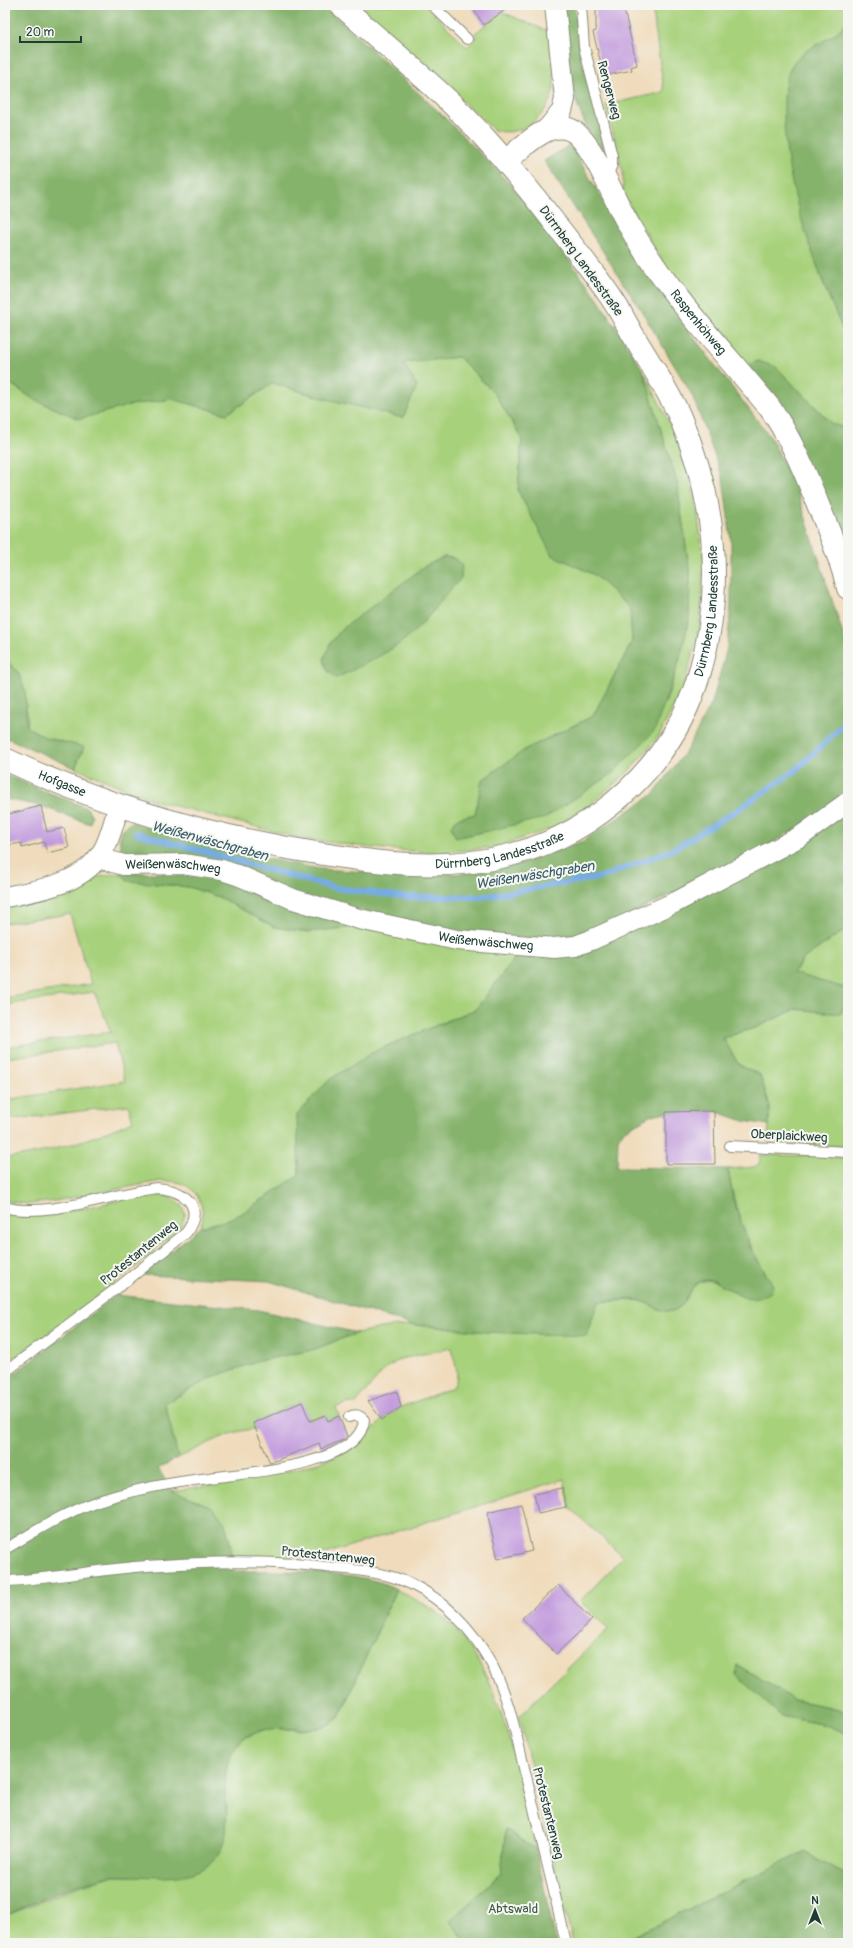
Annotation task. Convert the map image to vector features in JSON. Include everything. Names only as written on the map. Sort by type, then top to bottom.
[{"type":"main road","name":"Dürrnberg Landesstraße","points":[[119,806],[187,826],[260,844],[358,860],[424,865],[475,862],[512,855],[553,840],[593,819],[625,794],[654,762],[675,731],[694,691],[707,648],[714,601],[715,562],[710,514],[697,466],[680,417],[660,379],[613,301],[506,161],[439,91],[341,5]]},
{"type":"main road","name":"Raspenhöhweg","points":[[546,130],[564,128],[571,130],[583,140],[626,221],[669,287],[770,408],[783,426],[809,481],[842,565],[848,588]]},
{"type":"main road","points":[[506,161],[546,130]]},
{"type":"main road","name":"Hofgasse","points":[[5,759],[119,806]]},
{"type":"street","points":[[546,130],[562,110],[564,90],[555,5]]},
{"type":"street","points":[[564,90],[583,140]]},
{"type":"street","name":"Weißenwäschweg","points":[[98,858],[124,865],[183,864],[222,870],[240,876],[293,899],[366,921],[458,940],[554,948],[575,946],[591,940],[676,902],[801,836],[848,802]]},
{"type":"street","points":[[5,897],[58,885],[88,869],[98,858],[109,838],[119,806]]},
{"type":"lane","points":[[432,5],[467,39]]},
{"type":"lane","name":"Rengerweg","points":[[581,5],[584,47],[612,156],[612,165],[605,180]]},
{"type":"lane","name":"Oberplaickweg","points":[[730,1146],[848,1152]]},
{"type":"lane","name":"Protestantenweg","points":[[5,1207],[21,1210],[37,1210],[157,1188],[170,1189],[180,1192],[187,1198],[192,1207],[194,1216],[192,1224],[186,1233],[120,1286],[5,1372]]},
{"type":"lane","points":[[5,1549],[89,1504],[110,1497],[138,1490],[284,1468],[315,1460],[350,1442],[359,1432],[363,1426],[364,1420],[359,1415],[355,1414],[349,1417]]},
{"type":"lane","name":"Protestantenweg","points":[[5,1581],[29,1580],[147,1566],[276,1564],[350,1569],[384,1575],[422,1589],[450,1610],[464,1623],[478,1642],[502,1687],[518,1744],[566,1943]]},
{"type":"green space","points":[[5,5],[323,5],[439,112],[512,186],[592,290],[643,370],[677,483],[690,575],[689,619],[680,658],[655,730],[612,774],[545,818],[456,838],[451,827],[456,819],[475,814],[482,780],[526,749],[593,716],[632,642],[630,608],[595,575],[552,555],[518,491],[522,438],[494,393],[459,357],[403,363],[417,386],[403,418],[319,397],[273,383],[227,414],[172,399],[131,405],[79,419],[35,400],[5,380]]},
{"type":"green space","points":[[358,5],[425,5],[467,47],[477,37],[475,33],[502,12],[552,33],[555,79],[552,96],[547,106],[534,122],[525,127],[515,131],[505,132],[494,130]]},
{"type":"green space","points":[[560,5],[574,5],[580,53],[603,138],[604,152],[592,136],[576,101],[567,63]]},
{"type":"green space","points":[[655,5],[848,5],[848,19],[844,27],[794,62],[820,276],[848,342],[848,424],[841,427],[832,424],[776,367],[748,365],[675,283],[623,194],[623,172],[606,105],[664,92],[653,13]]},
{"type":"green space","points":[[848,19],[848,342],[814,256],[795,197],[785,136],[784,106],[787,78],[794,62],[806,51],[829,38],[843,26]]},
{"type":"green space","points":[[570,145],[623,233],[681,321],[771,438],[798,494],[848,650],[848,792],[820,814],[747,858],[598,930],[553,940],[458,933],[129,857],[121,850],[120,837],[122,831],[132,822],[181,838],[253,856],[320,869],[382,873],[459,874],[517,865],[583,841],[654,794],[688,748],[712,703],[727,648],[731,605],[731,540],[723,478],[692,395],[641,310],[544,161]]},
{"type":"green space","points":[[459,357],[494,393],[522,438],[518,491],[552,554],[595,575],[630,608],[632,642],[593,716],[526,749],[475,814],[456,819],[456,838],[666,702],[680,658],[689,619],[690,575],[677,483],[643,370],[675,434],[695,497],[704,561],[700,628],[684,685],[659,736],[630,770],[591,804],[553,828],[496,847],[435,853],[374,848],[303,839],[156,801],[75,768],[84,747],[47,738],[27,727],[28,717],[18,672],[5,660],[5,380],[35,400],[131,405],[172,399],[227,414],[273,383],[319,397],[403,363]]},
{"type":"green space","points":[[758,361],[776,367],[832,424],[841,427],[848,424],[848,554],[748,365]]},
{"type":"green space","points":[[444,557],[454,558],[462,564],[461,578],[417,629],[399,644],[336,678],[327,670],[324,659],[330,644],[342,629],[425,566]]},
{"type":"green space","points":[[5,660],[18,672],[25,690],[27,727],[47,738],[84,747],[75,768],[5,737]]},
{"type":"green space","points":[[5,775],[87,808],[92,816],[90,824],[41,806],[5,799]]},
{"type":"green space","points":[[848,813],[848,928],[804,958],[793,973],[848,989],[848,995],[841,1014],[796,1009],[757,1027],[723,1038],[739,1065],[760,1075],[770,1106],[769,1125],[744,1121],[714,1111],[666,1112],[652,1115],[623,1131],[618,1139],[617,1167],[728,1169],[733,1199],[752,1252],[773,1285],[771,1292],[751,1299],[740,1296],[713,1280],[703,1280],[693,1287],[680,1307],[671,1311],[662,1310],[637,1300],[598,1302],[586,1336],[484,1332],[413,1325],[269,1281],[143,1275],[200,1227],[224,1221],[241,1214],[299,1175],[297,1115],[330,1079],[377,1050],[476,1009],[518,954],[564,954]]},
{"type":"green space","points":[[120,873],[156,884],[189,887],[219,897],[274,927],[308,932],[365,926],[518,954],[476,1009],[377,1050],[297,1115],[299,1175],[241,1214],[224,1221],[200,1227],[203,1215],[198,1197],[189,1187],[181,1183],[169,1181],[161,1181],[49,1202],[27,1204],[5,1201],[5,1158],[54,1149],[103,1133],[133,1121],[128,1105],[5,1120],[5,1100],[125,1081],[115,1043],[5,1058],[5,1047],[111,1032],[94,992],[5,1005],[5,998],[91,984],[70,914],[5,923],[5,905],[76,887],[96,877]]},
{"type":"green space","points":[[120,873],[214,873],[365,926],[308,932],[274,927],[219,897],[189,887],[129,881]]},
{"type":"green space","points":[[848,928],[848,989],[793,974],[804,958]]},
{"type":"green space","points":[[848,995],[848,1147],[768,1141],[770,1106],[760,1075],[739,1065],[723,1038],[757,1027],[796,1009],[841,1013]]},
{"type":"green space","points":[[761,1155],[827,1156],[848,1159],[848,1714],[839,1709],[794,1700],[737,1664],[781,1716],[826,1725],[848,1734],[848,1875],[804,1852],[620,1943],[573,1943],[519,1716],[608,1629],[580,1601],[623,1557],[570,1508],[564,1479],[315,1557],[231,1557],[230,1542],[188,1498],[172,1491],[256,1478],[303,1467],[335,1457],[360,1442],[382,1420],[401,1407],[452,1388],[455,1384],[457,1374],[451,1348],[400,1359],[384,1370],[355,1404],[349,1403],[336,1407],[339,1416],[328,1421],[325,1415],[310,1421],[301,1402],[254,1423],[256,1429],[236,1432],[206,1444],[178,1458],[165,1403],[215,1376],[259,1361],[312,1350],[357,1333],[387,1327],[413,1325],[446,1328],[598,1302],[640,1300],[663,1311],[681,1306],[695,1285],[708,1281],[722,1284],[748,1299],[766,1273],[746,1236],[741,1223],[728,1169],[754,1167],[759,1164]]},
{"type":"green space","points":[[146,1194],[170,1197],[180,1204],[185,1215],[181,1226],[144,1260],[59,1326],[5,1364],[5,1214],[20,1216],[56,1213]]},
{"type":"green space","points":[[116,1295],[258,1310],[357,1333],[312,1350],[259,1361],[215,1376],[165,1403],[178,1458],[158,1468],[172,1491],[213,1507],[225,1523],[230,1542],[232,1571],[317,1572],[381,1582],[396,1589],[339,1717],[323,1727],[313,1729],[262,1730],[244,1738],[232,1752],[226,1768],[225,1785],[227,1822],[225,1840],[218,1855],[205,1867],[187,1874],[168,1877],[110,1876],[97,1879],[56,1893],[5,1916],[5,1381]]},
{"type":"green space","points":[[396,1589],[427,1606],[444,1618],[464,1640],[481,1666],[494,1695],[515,1758],[536,1850],[506,1829],[501,1873],[450,1921],[467,1943],[5,1943],[5,1916],[79,1886],[111,1876],[134,1876],[227,1814],[224,1782],[229,1755],[244,1738],[268,1728],[302,1730],[325,1727],[339,1718]]},
{"type":"green space","points":[[737,1664],[794,1700],[839,1709],[848,1714],[848,1734],[826,1725],[781,1716],[736,1675]]},
{"type":"green space","name":"Abtswald","points":[[506,1829],[536,1850],[556,1943],[467,1943],[450,1921],[501,1873]]},
{"type":"green space","points":[[804,1852],[848,1875],[848,1943],[620,1943]]},
{"type":"building","points":[[470,5],[512,5],[484,25]]},
{"type":"building","points":[[596,5],[623,5],[637,65],[631,67],[632,70],[604,76],[593,32],[596,31]]},
{"type":"building","points":[[41,806],[47,832],[64,828],[69,848],[47,853],[44,842],[22,848],[21,843],[10,845],[9,840],[5,841],[5,815]]},
{"type":"building","points":[[714,1111],[715,1164],[666,1164],[666,1112]]},
{"type":"building","points":[[397,1391],[401,1407],[382,1420],[368,1401]]},
{"type":"building","points":[[302,1402],[310,1421],[325,1415],[328,1421],[339,1416],[347,1436],[343,1440],[321,1449],[319,1443],[270,1463],[253,1423]]},
{"type":"building","points":[[562,1488],[566,1507],[538,1513],[534,1494]]},
{"type":"building","points":[[521,1504],[532,1551],[498,1559],[487,1512]]},
{"type":"building","points":[[558,1585],[592,1620],[556,1654],[522,1618]]},
{"type":"waterway","name":"Weißenwäschgraben","points":[[136,833],[335,888],[405,897],[482,897],[602,877],[672,850],[734,812],[795,771],[848,720]]}]
